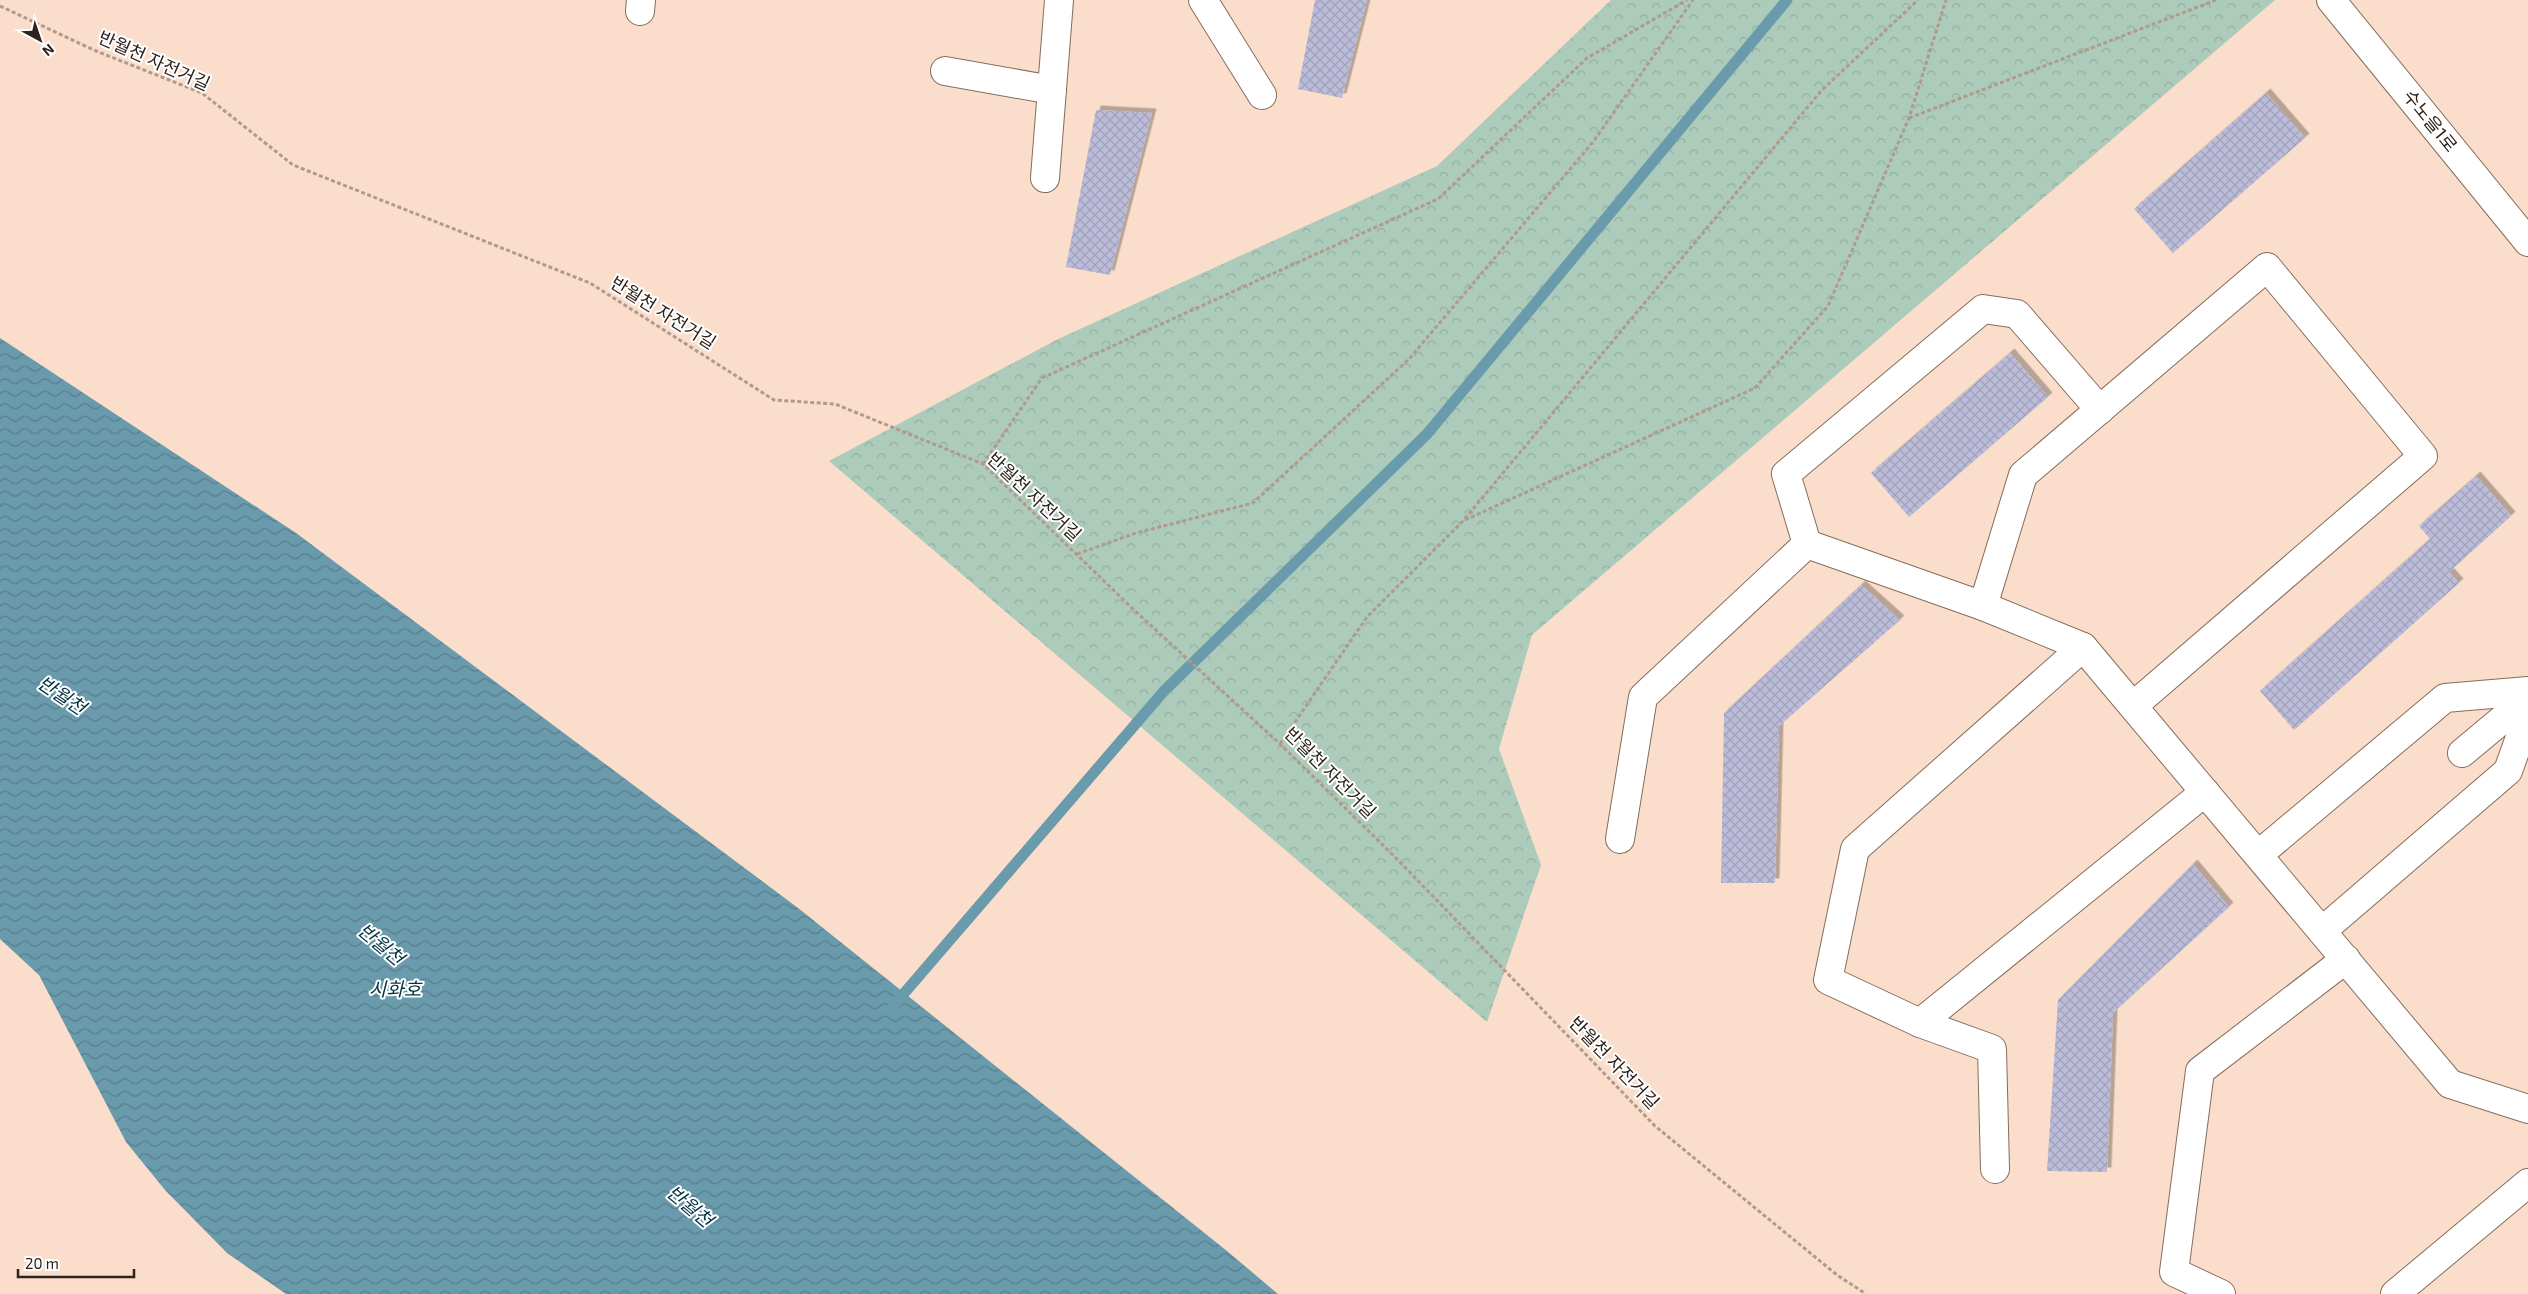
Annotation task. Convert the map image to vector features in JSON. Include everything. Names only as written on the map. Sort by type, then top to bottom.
[{"type":"street","points":[[1045,178],[1059,0]]},
{"type":"street","points":[[1203,0],[1262,94]]},
{"type":"street","name":"수노을1로","points":[[2336,2],[2528,242]]},
{"type":"street","points":[[945,71],[1052,90]]},
{"type":"street","points":[[1983,606],[2024,475],[2267,267],[2423,456],[2133,706]]},
{"type":"street","points":[[1807,544],[1786,474],[1983,309],[2017,314],[2100,410]]},
{"type":"street","points":[[1807,544],[1983,606],[2083,647],[2450,1084],[2528,1109]]},
{"type":"street","points":[[1620,839],[1643,696],[1807,544]]},
{"type":"street","points":[[1995,1169],[1992,1049],[1920,1023],[1828,980],[1855,848],[2083,647]]},
{"type":"street","points":[[2258,855],[2444,698],[2528,691]]},
{"type":"street","points":[[2462,753],[2528,698]]},
{"type":"street","points":[[2322,931],[2508,771],[2528,715]]},
{"type":"street","points":[[1920,1023],[2205,792]]},
{"type":"street","points":[[2221,1294],[2174,1272],[2200,1071],[2346,959]]},
{"type":"street","points":[[2395,1294],[2528,1183]]},
{"type":"path","points":[[983,464],[1042,378],[1438,199],[1587,58],[1687,0]]},
{"type":"path","points":[[1077,554],[1136,533],[1253,503],[1409,359],[1592,142],[1694,0]]},
{"type":"path","points":[[1280,744],[1367,617],[1463,521],[1822,91],[1918,0]]},
{"type":"path","points":[[1463,521],[1756,388],[1828,306],[1909,118],[1946,0]]},
{"type":"path","points":[[1909,118],[2216,0]]},
{"type":"path","name":"반월천 자전거길","points":[[0,6],[96,51],[202,93],[293,165],[590,283],[774,400],[835,404],[983,464],[1133,609],[1234,700],[1395,857],[1656,1126],[1837,1275],[1866,1294]]},
{"type":"green space","points":[[1611,0],[2275,0],[1532,635],[1499,749],[1541,865],[1487,1022],[829,461],[1058,339],[1437,166]]},
{"type":"water","name":"시화호","points":[[0,338],[296,533],[798,908],[1227,1251],[1278,1294],[286,1294],[227,1253],[165,1190],[126,1142],[39,975],[0,939]]},
{"type":"building","points":[[1315,0],[1367,0],[1342,98],[1298,89]]},
{"type":"building","points":[[2266,93],[2305,138],[2173,253],[2134,209]]},
{"type":"building","points":[[1096,110],[1152,113],[1110,275],[1066,267]]},
{"type":"building","points":[[2010,353],[2048,397],[1909,517],[1871,473]]},
{"type":"building","points":[[2476,476],[2511,516],[2449,572],[2459,583],[2294,730],[2260,691],[2430,539],[2419,526]]},
{"type":"building","points":[[1861,585],[1900,620],[1779,726],[1775,883],[1721,883],[1724,713]]},
{"type":"building","points":[[2193,864],[2229,907],[2113,1013],[2107,1172],[2047,1171],[2058,1000]]},
{"type":"waterway","points":[[894,1005],[1164,691],[1427,434],[1787,0]]},
{"type":"water label","name":"반월천","points":[[62,695]]},
{"type":"water label","name":"반월천","points":[[381,944]]},
{"type":"water label","name":"반월천","points":[[690,1206]]}]
